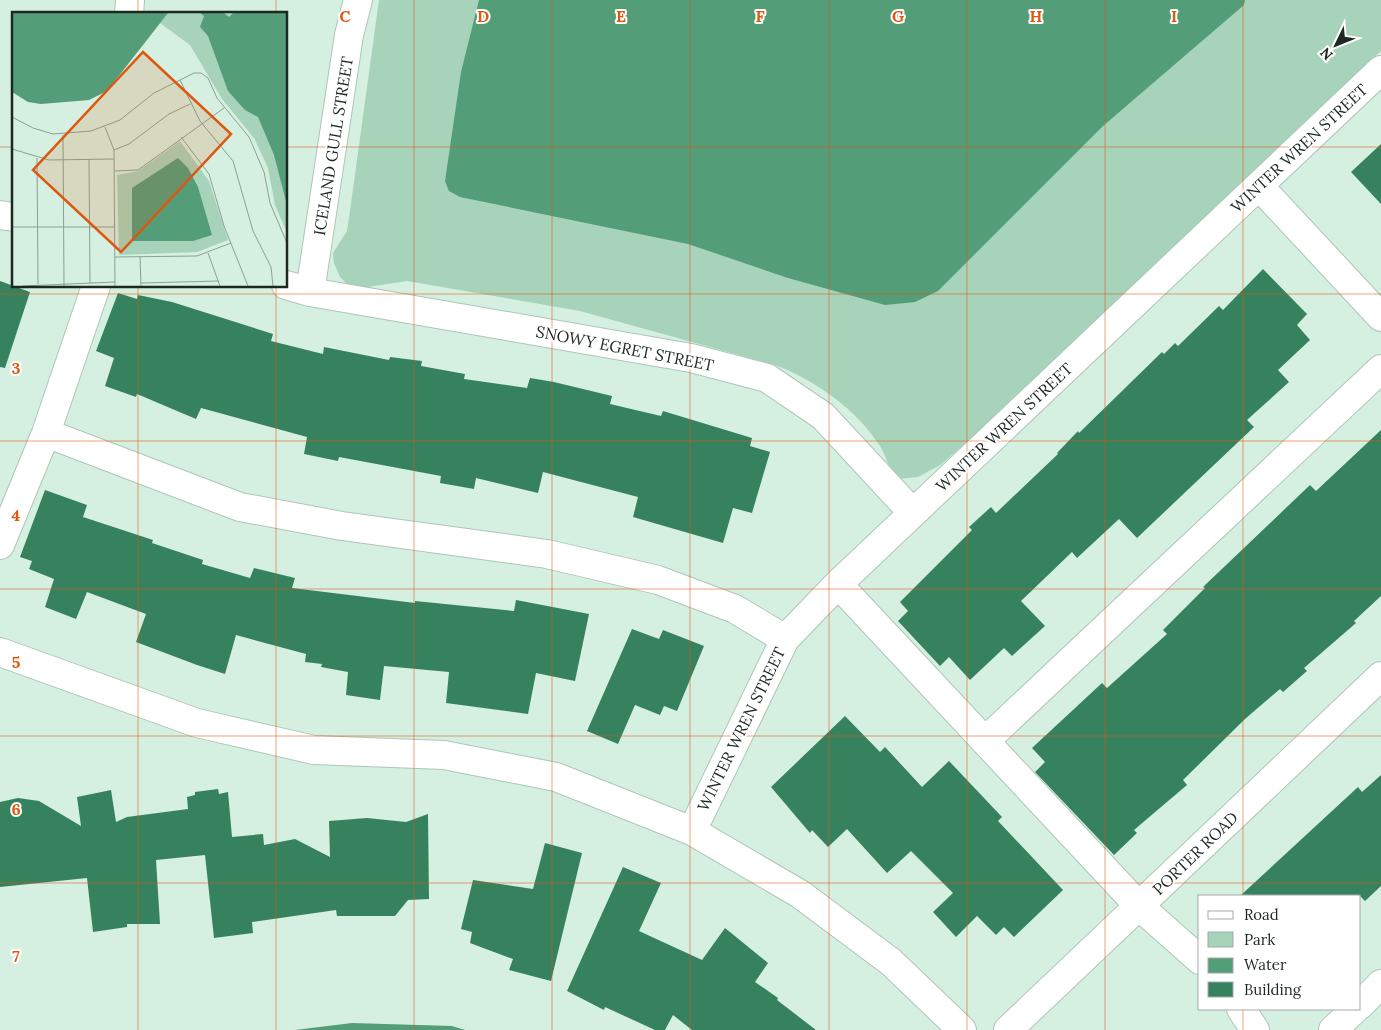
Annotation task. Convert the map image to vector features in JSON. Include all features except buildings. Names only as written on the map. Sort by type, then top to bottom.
[{"type":"street","name":"ICELAND GULL STREET","points":[[298,289],[349,35],[358,0]]},
{"type":"street","name":"WINTER WREN STREET","points":[[692,831],[785,639],[838,584],[1381,70]]},
{"type":"street","points":[[1259,186],[1381,317]]},
{"type":"street","points":[[0,546],[46,432],[95,288]]},
{"type":"street","name":"SNOWY EGRET STREET","points":[[298,289],[691,358],[767,378],[823,416],[913,513]]},
{"type":"street","points":[[986,741],[1381,369]]},
{"type":"street","points":[[46,432],[240,507],[342,526],[547,554],[658,580],[735,609],[785,639]]},
{"type":"street","points":[[838,584],[1139,906],[1198,958]]},
{"type":"street","points":[[0,652],[197,723],[314,750],[444,754],[556,778],[692,831],[800,894],[891,962],[962,1030]]},
{"type":"street","name":"PORTER ROAD","points":[[1008,1030],[1381,676]]},
{"type":"street","points":[[1361,1004],[1381,984]]},
{"type":"street","points":[[1242,1010],[1255,1030]]},
{"type":"street","points":[[1333,1030],[1354,1010]]},
{"type":"green space","points":[[379,0],[1381,0],[1381,51],[982,429],[940,465],[918,477],[898,479],[880,446],[847,408],[819,387],[775,365],[580,311],[407,281],[361,288],[347,284],[340,277],[334,263],[333,253],[347,231]]},
{"type":"water","points":[[479,0],[1245,0],[1244,5],[1103,126],[938,291],[915,302],[885,305],[788,278],[688,244],[460,197],[449,191],[445,181],[461,72]]},
{"type":"water","points":[[352,1023],[452,1026],[465,1030],[295,1030]]}]
